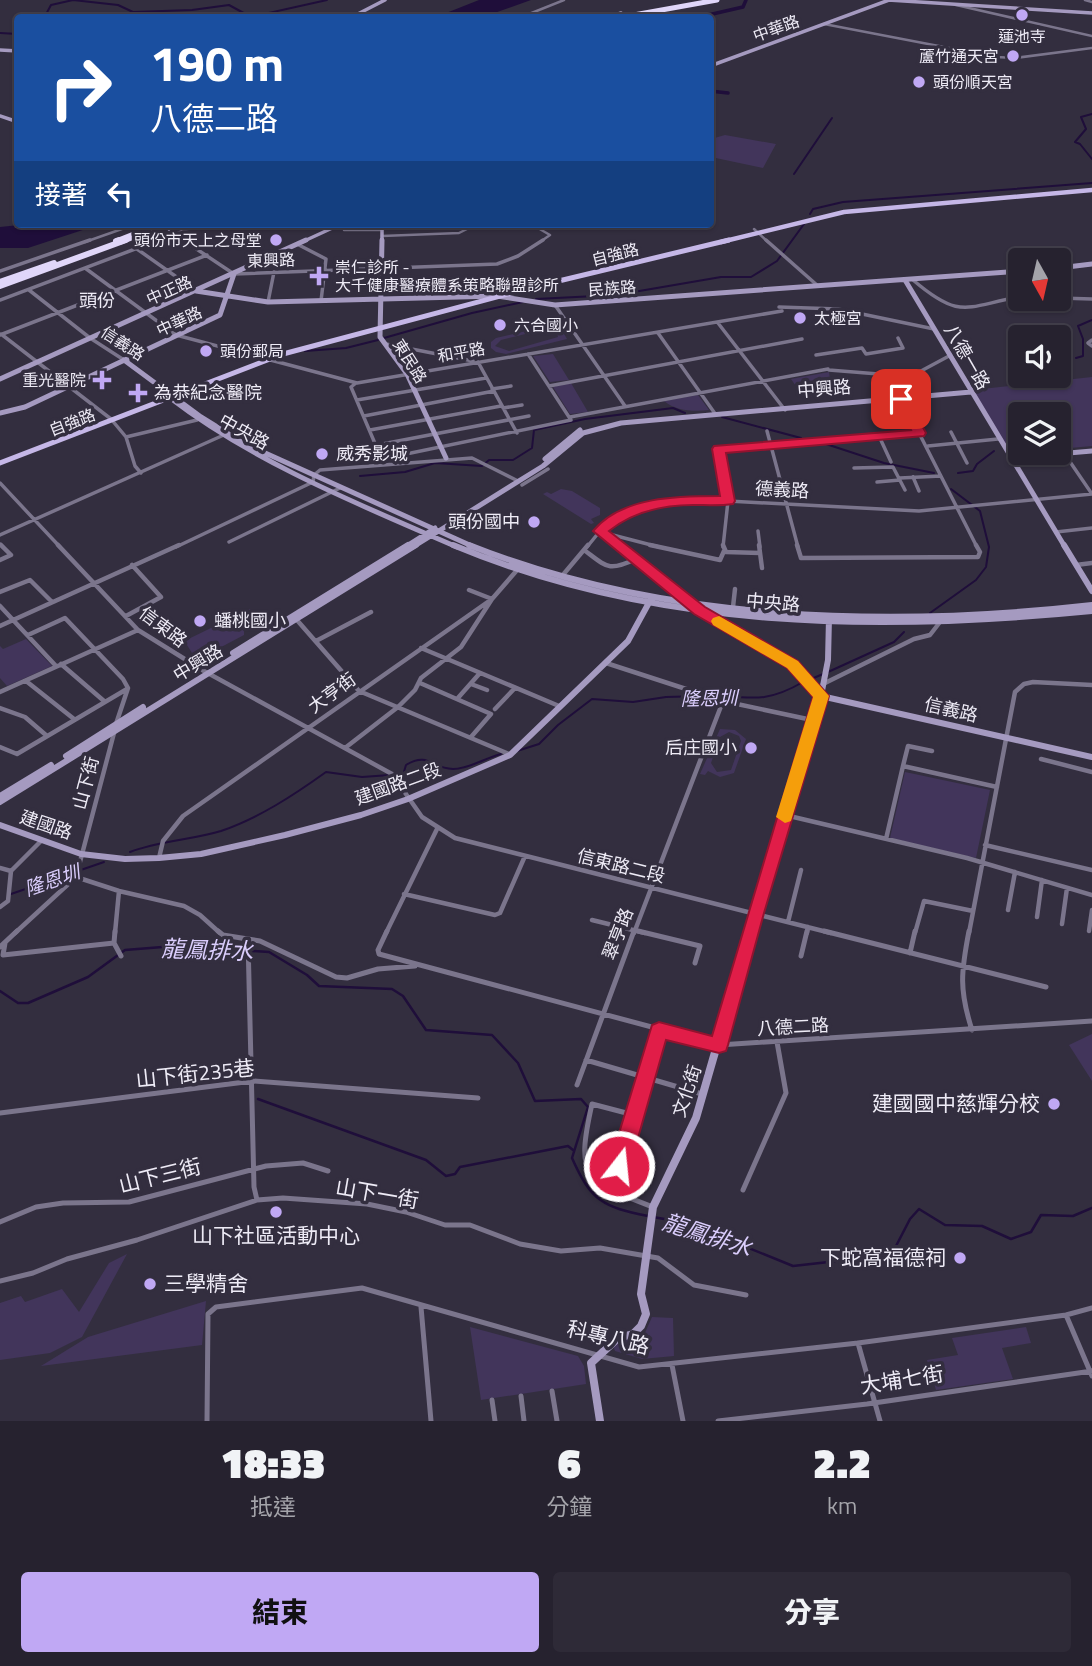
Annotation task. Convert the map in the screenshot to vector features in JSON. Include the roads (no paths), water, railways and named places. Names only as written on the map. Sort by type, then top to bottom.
[{"type":"highway","points":[[625,14],[699,0]]},
{"type":"highway","points":[[639,14],[717,0]]},
{"type":"highway","points":[[0,284],[148,228]]},
{"type":"highway","points":[[0,284],[163,228]]},
{"type":"main road","name":"自強路","points":[[0,461],[264,359],[479,298],[829,214],[1092,189]]},
{"type":"main road","name":"自強路","points":[[380,324],[603,268]]},
{"type":"street","points":[[355,14],[379,0]]},
{"type":"street","points":[[356,14],[385,0]]},
{"type":"street","points":[[529,14],[564,0]]},
{"type":"street","points":[[888,0],[1092,13]]},
{"type":"street","name":"中華路","points":[[714,65],[888,0]]},
{"type":"street","points":[[929,0],[943,4]]},
{"type":"street","points":[[983,6],[991,0]]},
{"type":"street","points":[[1085,0],[1092,2]]},
{"type":"street","points":[[955,5],[1092,36]]},
{"type":"street","points":[[823,24],[996,57],[1016,58],[1092,48]]},
{"type":"street","points":[[0,271],[124,228]]},
{"type":"street","name":"東興路","points":[[171,228],[176,235],[233,274],[489,266],[518,256],[549,237],[549,233],[539,228]]},
{"type":"street","points":[[0,300],[192,228]]},
{"type":"street","points":[[233,274],[297,244],[340,228]]},
{"type":"street","points":[[356,228],[459,233],[469,228]]},
{"type":"street","name":"東民路","points":[[382,230],[380,324],[383,341],[407,374],[446,458]]},
{"type":"street","points":[[756,230],[818,286]]},
{"type":"street","points":[[297,244],[326,260],[321,301]]},
{"type":"street","name":"民族路","points":[[136,249],[196,291],[268,302],[497,296],[555,305],[1008,272]]},
{"type":"street","points":[[0,335],[207,255]]},
{"type":"street","points":[[1071,267],[1092,264]]},
{"type":"street","name":"和平路","points":[[85,268],[176,335],[357,383],[718,323],[810,304],[849,309],[934,329]]},
{"type":"street","points":[[268,302],[274,272]]},
{"type":"street","name":"中華路","points":[[0,413],[19,409],[220,315],[233,274]]},
{"type":"street","name":"中正路","points":[[0,379],[233,274]]},
{"type":"street","name":"八德一路","points":[[905,280],[1008,455]]},
{"type":"street","points":[[913,280],[947,305],[956,308],[975,309],[1008,301]]},
{"type":"street","name":"信義路","points":[[28,290],[90,338],[172,395]]},
{"type":"street","points":[[520,300],[522,290]]},
{"type":"street","points":[[1071,298],[1092,299]]},
{"type":"street","points":[[555,305],[625,406]]},
{"type":"street","points":[[718,323],[784,408]]},
{"type":"street","points":[[657,333],[715,414]]},
{"type":"street","points":[[0,335],[110,418],[126,437],[135,466],[141,473]]},
{"type":"street","points":[[549,386],[802,338]]},
{"type":"street","points":[[816,355],[862,348],[866,354],[884,353],[903,348],[898,338]]},
{"type":"street","points":[[1090,340],[1092,346]]},
{"type":"street","points":[[383,341],[478,362],[517,433]]},
{"type":"street","points":[[527,354],[573,422]]},
{"type":"street","points":[[382,462],[573,422],[625,406],[829,369],[890,376],[921,371],[949,356]]},
{"type":"street","points":[[357,400],[494,376]]},
{"type":"street","points":[[767,431],[801,558],[978,558],[980,552],[890,376]]},
{"type":"street","points":[[357,383],[351,387],[382,462]]},
{"type":"street","points":[[364,416],[511,386]]},
{"type":"street","name":"中興路","points":[[206,672],[518,482],[557,456],[587,431],[621,423],[971,392]]},
{"type":"street","name":"中央路","points":[[172,395],[197,420],[313,482],[338,490],[518,569],[699,610],[829,619],[940,622],[1011,620],[1092,611]]},
{"type":"street","name":"中央路","points":[[172,395],[224,435],[314,475],[338,490]]},
{"type":"street","points":[[370,430],[522,405]]},
{"type":"street","points":[[377,445],[529,416]]},
{"type":"street","points":[[126,437],[197,420]]},
{"type":"street","points":[[951,432],[967,463]]},
{"type":"street","points":[[603,532],[627,542],[720,559],[725,551],[728,501],[719,449],[919,433]]},
{"type":"street","points":[[0,535],[224,435]]},
{"type":"street","points":[[879,436],[891,462]]},
{"type":"street","points":[[928,446],[999,439]]},
{"type":"street","points":[[1071,452],[1092,451]]},
{"type":"street","points":[[0,626],[294,493],[313,482],[314,475],[320,470],[382,462],[472,458],[518,482],[548,469]]},
{"type":"street","points":[[1071,463],[1092,494]]},
{"type":"street","name":"八德一路","points":[[1014,465],[1092,591]]},
{"type":"street","points":[[854,468],[893,467],[905,489]]},
{"type":"street","points":[[877,482],[941,476]]},
{"type":"street","points":[[913,477],[919,491]]},
{"type":"street","name":"信東路","points":[[0,483],[138,630],[206,672],[308,728]]},
{"type":"street","points":[[229,542],[338,490]]},
{"type":"street","name":"德義路","points":[[561,579],[584,550],[621,515],[646,506],[689,500],[919,511],[1092,494]]},
{"type":"street","points":[[1056,532],[1092,528]]},
{"type":"street","points":[[758,531],[761,568]]},
{"type":"street","name":"中央路","points":[[432,532],[561,579]]},
{"type":"street","points":[[603,532],[699,610],[786,660],[821,696]]},
{"type":"street","points":[[0,544],[11,555],[0,560]]},
{"type":"street","points":[[584,550],[609,568],[618,568],[636,559]]},
{"type":"street","points":[[725,551],[760,553]]},
{"type":"street","name":"中興路","points":[[0,796],[296,619],[388,559]]},
{"type":"street","points":[[1076,565],[1092,563]]},
{"type":"street","points":[[126,616],[161,597],[132,565]]},
{"type":"street","name":"大亨街","points":[[159,858],[162,843],[183,816],[492,598],[518,569]]},
{"type":"street","points":[[0,592],[30,580],[52,602]]},
{"type":"street","points":[[733,607],[735,589]]},
{"type":"street","points":[[345,748],[398,707],[420,683],[421,678],[461,647],[492,598],[469,590]]},
{"type":"street","name":"中央路","points":[[651,599],[689,601],[829,619],[975,617],[1092,605]]},
{"type":"street","name":"建國路二段","points":[[82,854],[125,859],[159,858],[201,854],[285,835],[361,815],[408,799],[510,755],[628,641],[651,599]]},
{"type":"street","points":[[0,606],[59,665],[104,701]]},
{"type":"street","points":[[316,641],[371,612]]},
{"type":"street","points":[[0,747],[17,754],[128,688],[123,679],[65,618],[28,635]]},
{"type":"street","points":[[296,619],[359,691],[510,755]]},
{"type":"street","name":"文化街","points":[[645,1256],[653,1207],[696,1118],[704,1094],[811,720],[821,696],[829,619]]},
{"type":"street","points":[[822,685],[914,639],[930,636],[940,622]]},
{"type":"street","points":[[0,692],[138,630]]},
{"type":"street","points":[[420,648],[559,706]]},
{"type":"street","points":[[606,663],[723,701],[811,720]]},
{"type":"street","points":[[457,699],[480,673]]},
{"type":"street","points":[[26,681],[74,719]]},
{"type":"street","points":[[972,1030],[962,1000],[962,967],[1016,692],[1024,684],[1033,682],[1092,685]]},
{"type":"street","points":[[420,683],[493,712]]},
{"type":"street","points":[[471,684],[487,690]]},
{"type":"street","name":"山下街","points":[[77,875],[128,688]]},
{"type":"street","points":[[471,737],[516,688]]},
{"type":"street","name":"信義路","points":[[821,696],[1092,757]]},
{"type":"street","name":"翠亨路","points":[[577,1085],[649,888],[723,701]]},
{"type":"street","points":[[0,708],[25,718],[47,736]]},
{"type":"street","name":"中興路","points":[[0,802],[116,726]]},
{"type":"street","name":"信東路二段","points":[[308,728],[393,775],[422,817],[455,838],[1046,987]]},
{"type":"street","points":[[886,839],[908,746],[932,751]]},
{"type":"street","points":[[1041,759],[1092,772]]},
{"type":"street","points":[[903,766],[997,787]]},
{"type":"street","points":[[785,815],[982,862],[1092,895]]},
{"type":"street","name":"建國路","points":[[0,825],[82,854]]},
{"type":"street","points":[[437,829],[404,894],[495,915],[499,913],[525,856]]},
{"type":"street","points":[[0,907],[8,897],[11,870],[41,841]]},
{"type":"street","points":[[985,845],[1092,870]]},
{"type":"street","points":[[0,868],[11,870]]},
{"type":"street","points":[[788,922],[801,870]]},
{"type":"street","points":[[1008,910],[1015,872]]},
{"type":"street","points":[[114,943],[3,955],[2,945],[77,875],[120,891],[184,906],[200,915],[223,935],[248,945],[260,941],[291,954],[322,972],[347,978],[378,969],[421,965]]},
{"type":"street","points":[[1037,917],[1042,880]]},
{"type":"street","points":[[1062,924],[1067,888]]},
{"type":"street","points":[[120,891],[114,943],[120,954]]},
{"type":"street","name":"八德二路","points":[[404,894],[378,950],[379,954],[719,1045],[1092,1021]]},
{"type":"street","points":[[910,953],[921,904],[924,901],[973,911]]},
{"type":"street","points":[[1089,931],[1092,910]]},
{"type":"street","points":[[592,920],[700,946],[695,963]]},
{"type":"street","points":[[801,956],[808,927]]},
{"type":"street","points":[[248,945],[257,1200]]},
{"type":"street","points":[[612,1191],[659,1030]]},
{"type":"street","points":[[743,1190],[786,1093],[778,1042]]},
{"type":"street","points":[[586,1060],[704,1094]]},
{"type":"street","name":"山下街235巷","points":[[0,1113],[253,1081],[478,1098]]},
{"type":"street","points":[[634,1115],[592,1104],[583,1139],[582,1152],[586,1172],[593,1181],[612,1191],[653,1207]]},
{"type":"street","name":"山下三街","points":[[0,1223],[40,1206],[99,1201],[108,1204],[129,1202],[256,1168],[303,1163],[328,1171]]},
{"type":"street","name":"山下一街","points":[[0,1281],[33,1273],[67,1259],[137,1240],[257,1200],[283,1198],[367,1204],[445,1224],[470,1225],[526,1245],[561,1251],[600,1248],[658,1258],[694,1285],[746,1295]]},
{"type":"street","points":[[600,1421],[591,1363],[618,1338],[633,1334],[641,1326],[646,1314],[641,1294],[645,1256]]},
{"type":"street","name":"科專八路","points":[[207,1421],[208,1314],[216,1307],[362,1288],[639,1367],[858,1343],[1066,1315],[1092,1308]]},
{"type":"street","points":[[421,1306],[431,1421]]},
{"type":"street","points":[[1066,1315],[1091,1373]]},
{"type":"street","points":[[858,1343],[880,1421]]},
{"type":"street","points":[[672,1365],[683,1421]]},
{"type":"street","name":"大埔七街","points":[[718,1421],[875,1403],[936,1392],[1091,1373]]},
{"type":"street","points":[[552,1391],[556,1421]]},
{"type":"street","points":[[521,1396],[524,1421]]},
{"type":"street","points":[[492,1400],[495,1421]]},
{"type":"waterway","points":[[46,14],[51,5],[73,0],[118,5],[133,12],[192,10],[229,5],[246,14]]},
{"type":"waterway","points":[[264,14],[327,0]]},
{"type":"waterway","points":[[712,14],[743,7],[746,0]]},
{"type":"waterway","points":[[0,33],[14,34]]},
{"type":"waterway","points":[[714,91],[728,93]]},
{"type":"waterway","points":[[1092,114],[1081,117],[1086,129],[1075,142],[1080,144],[1092,159]]},
{"type":"waterway","points":[[794,174],[832,118]]},
{"type":"waterway","points":[[810,214],[813,209],[843,202],[1092,183]]},
{"type":"waterway","points":[[536,299],[616,295],[721,277],[751,277],[777,261],[804,224]]},
{"type":"waterway","points":[[384,338],[472,313],[523,302]]},
{"type":"waterway","name":"隆恩圳","points":[[1076,358],[1083,356],[1083,339],[1078,326],[1092,320]]},
{"type":"waterway","points":[[305,351],[346,348],[378,340]]},
{"type":"waterway","name":"隆恩圳","points":[[360,476],[405,472],[435,463],[482,466],[489,460],[513,460],[532,448],[534,430],[585,419],[673,408],[685,413]]},
{"type":"waterway","name":"隆恩圳","points":[[722,417],[801,438]]},
{"type":"waterway","name":"隆恩圳","points":[[826,444],[884,463],[934,473]]},
{"type":"waterway","name":"隆恩圳","points":[[958,473],[973,471],[977,464],[994,451]]},
{"type":"waterway","name":"隆恩圳","points":[[930,613],[976,580],[986,567],[989,547],[980,511],[951,489]]},
{"type":"waterway","name":"隆恩圳","points":[[828,672],[894,642],[904,632]]},
{"type":"waterway","name":"隆恩圳","points":[[809,680],[823,674]]},
{"type":"waterway","name":"隆恩圳","points":[[712,695],[759,698],[779,693],[803,682]]},
{"type":"waterway","name":"隆恩圳","points":[[517,751],[539,744],[558,725],[592,699],[633,702],[666,697],[703,696]]},
{"type":"waterway","name":"隆恩圳","points":[[396,775],[403,775],[406,765],[414,761],[425,760],[453,769],[501,754]]},
{"type":"waterway","name":"隆恩圳","points":[[130,852],[235,826],[276,805],[326,772],[362,777],[390,775]]},
{"type":"waterway","name":"隆恩圳","points":[[11,894],[104,862]]},
{"type":"waterway","name":"龍鳳排水","points":[[0,991],[18,1003],[28,1003],[88,977],[125,950],[175,946],[269,952],[307,975],[319,986],[392,989],[403,996],[426,1030],[492,1035],[518,1063],[535,1101],[581,1099],[588,1107],[572,1158],[579,1172],[600,1200],[620,1209],[648,1216]]},
{"type":"waterway","points":[[258,1099],[426,1160],[446,1176],[455,1174],[460,1167],[568,1146],[573,1150]]},
{"type":"waterway","name":"龍鳳排水","points":[[653,1217],[687,1223],[793,1266],[882,1256],[895,1248],[910,1219],[919,1209],[945,1225],[982,1226],[1011,1239],[1031,1232],[1041,1215],[1073,1216],[1092,1208]]},
{"type":"place","name":"蓮池寺","points":[[1022,15]]},
{"type":"place","name":"蘆竹通天宮","points":[[1013,56]]},
{"type":"place","name":"頭份順天宮","points":[[919,82]]},
{"type":"place","name":"頭份市天上之母堂","points":[[276,240]]},
{"type":"place","name":"崇仁診所 - 大千健康醫療體系策略聯盟診所","points":[[319,276]]},
{"type":"place","name":"太極宮","points":[[800,318]]},
{"type":"place","name":"六合國小","points":[[500,325]]},
{"type":"place","name":"頭份郵局","points":[[206,351]]},
{"type":"place","name":"重光醫院","points":[[102,380]]},
{"type":"place","name":"為恭紀念醫院","points":[[138,393]]},
{"type":"place","name":"威秀影城","points":[[322,454]]},
{"type":"place","name":"頭份國中","points":[[534,522]]},
{"type":"place","name":"蟠桃國小","points":[[200,621]]},
{"type":"place","name":"后庄國小","points":[[751,748]]},
{"type":"place","name":"建國國中慈輝分校","points":[[1054,1104]]},
{"type":"place","name":"山下社區活動中心","points":[[276,1212]]},
{"type":"place","name":"下蛇窩福德祠","points":[[960,1258]]},
{"type":"place","name":"三學精舍","points":[[150,1284]]},
{"type":"district","name":"頭份","points":[[97,301]]}]
